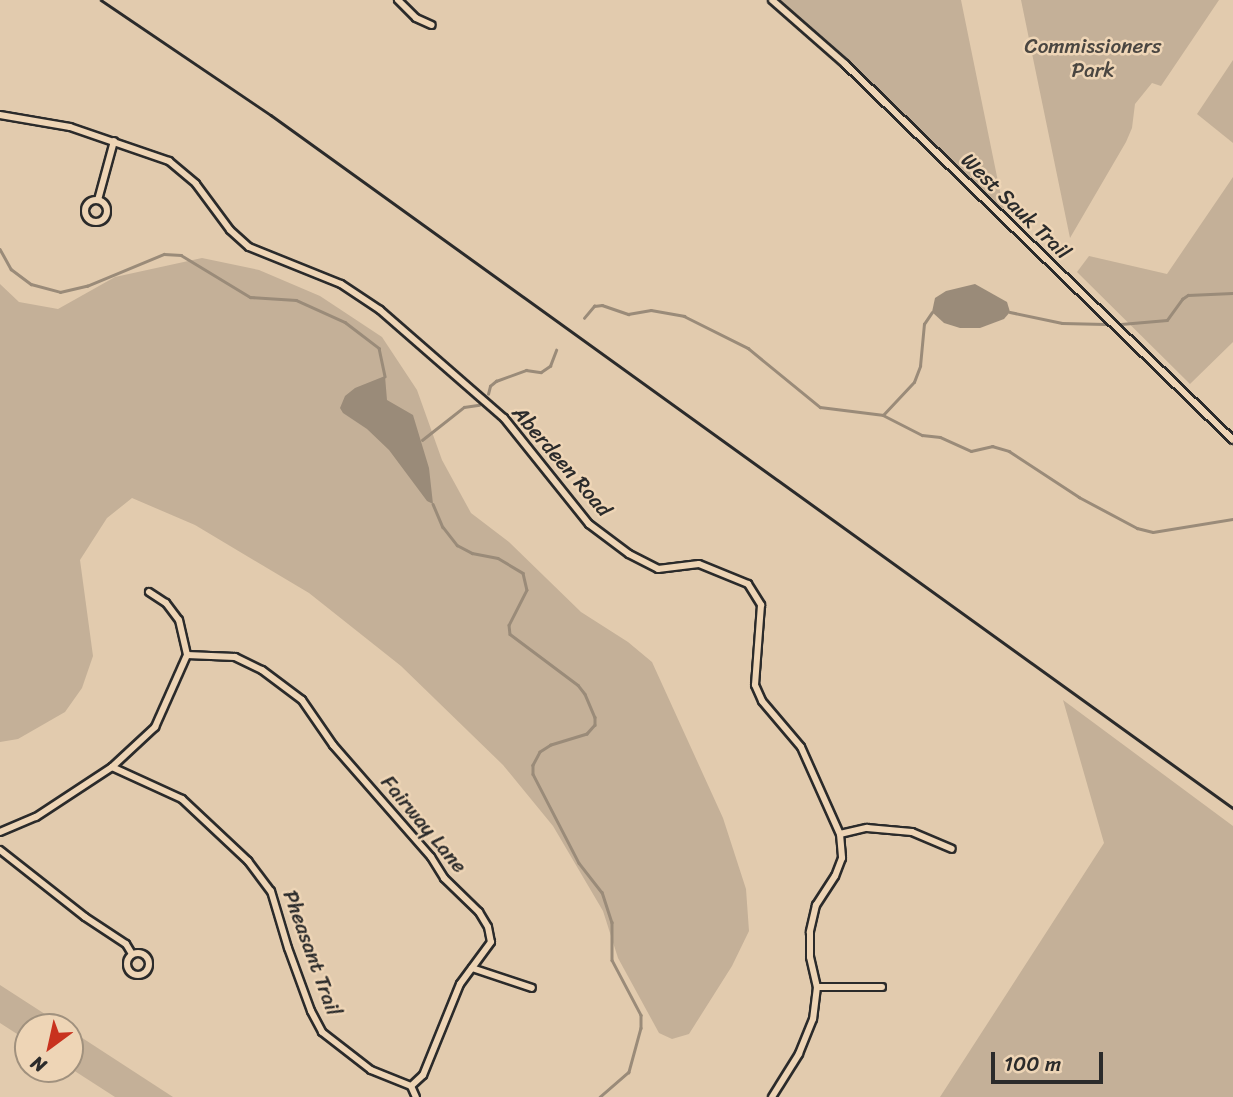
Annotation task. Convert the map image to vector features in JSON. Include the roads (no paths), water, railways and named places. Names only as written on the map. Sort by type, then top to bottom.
[{"type":"street","points":[[398,0],[416,18],[432,25]]},
{"type":"street","name":"West Sauk Trail","points":[[772,0],[845,64],[1233,440]]},
{"type":"street","name":"Aberdeen Road","points":[[0,115],[70,127],[169,161],[196,184],[230,230],[249,247],[341,284],[380,310],[504,418],[589,524],[629,554],[658,569],[699,564],[748,584],[761,605],[755,685],[762,701],[801,747],[840,834],[842,859],[835,876],[816,905],[810,932],[810,957],[817,987],[813,1019],[799,1054],[772,1097]]},
{"type":"street","points":[[98,200],[114,141]]},
{"type":"street","points":[[0,832],[36,817],[111,767],[155,727],[187,655],[180,620],[166,603],[149,592]]},
{"type":"street","name":"Fairway Lane","points":[[187,655],[235,657],[262,670],[302,700],[333,745],[431,857],[444,877],[479,912],[488,927],[491,942],[460,984],[423,1074],[411,1086]]},
{"type":"street","name":"Pheasant Trail","points":[[111,767],[182,799],[248,860],[271,891],[297,973],[323,1032],[371,1070],[411,1086]]},
{"type":"street","points":[[840,834],[867,828],[912,832],[952,849]]},
{"type":"street","points":[[0,850],[85,917],[126,944],[132,954]]},
{"type":"street","points":[[472,968],[532,988]]},
{"type":"street","points":[[817,987],[881,987]]},
{"type":"street","points":[[411,1086],[416,1097]]},
{"type":"waterway","points":[[0,249],[11,269],[31,284],[60,292],[87,286],[164,254],[181,255],[250,297],[296,300],[345,322],[379,348],[385,376]]},
{"type":"waterway","points":[[1121,324],[1167,320],[1188,295],[1233,293]]},
{"type":"waterway","points":[[584,318],[594,306],[602,305],[628,314],[651,310],[684,316],[748,348],[820,407],[883,415],[922,435],[940,437],[971,451],[992,446],[1009,451],[1079,497],[1137,528],[1153,532],[1233,519]]},
{"type":"waterway","points":[[883,415],[914,382],[920,366],[924,324],[932,312]]},
{"type":"waterway","points":[[1010,312],[1062,323],[1105,324]]},
{"type":"waterway","points":[[488,394],[490,386],[496,381],[526,370],[541,372],[550,366],[556,350]]},
{"type":"waterway","points":[[422,440],[464,407],[479,405]]},
{"type":"waterway","points":[[433,504],[443,527],[457,545],[472,553],[498,558],[523,573],[527,590],[509,625],[510,634],[578,685],[595,717],[595,725],[587,734],[551,745],[540,752],[533,765],[533,774],[579,863],[602,892],[612,922],[612,960],[641,1015],[641,1028],[629,1072],[600,1097]]},
{"type":"railway","points":[[101,0],[271,115],[1233,808]]},
{"type":"park label","name":"Commissioners Park","points":[[1093,58]]}]
